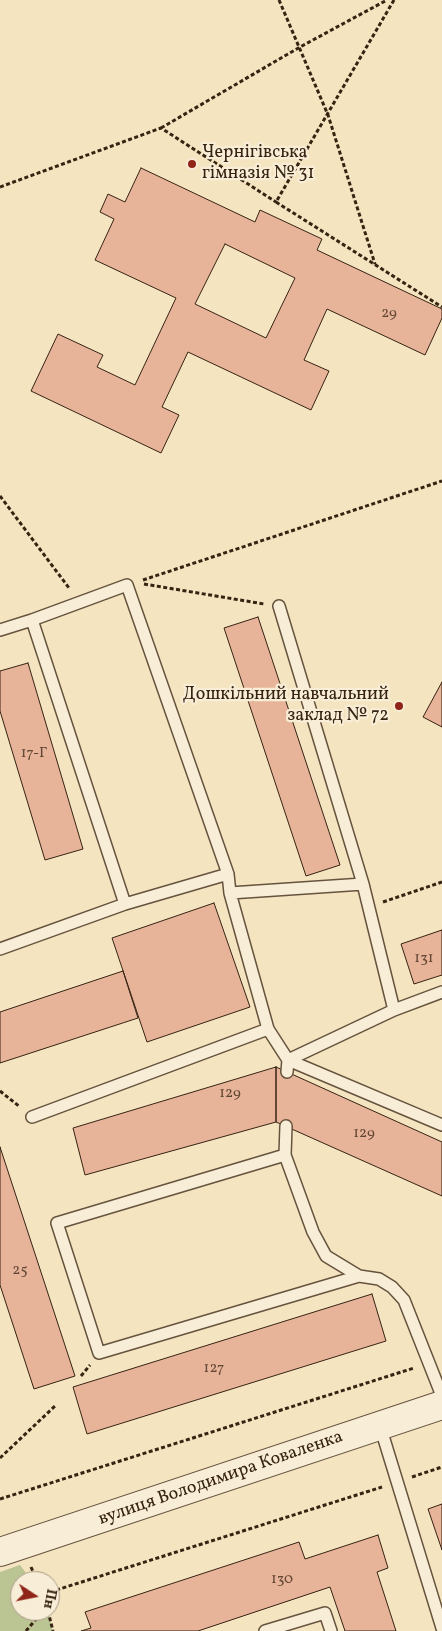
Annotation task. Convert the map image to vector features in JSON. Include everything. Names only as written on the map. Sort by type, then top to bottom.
[{"type":"street","name":"вулиця Володимира Коваленка","points":[[0,1552],[442,1405]]},
{"type":"lane","points":[[0,630],[127,585],[228,874],[230,893],[268,1029],[288,1060],[442,1125]]},
{"type":"lane","points":[[279,606],[362,884],[394,1010]]},
{"type":"lane","points":[[32,620],[124,904]]},
{"type":"lane","points":[[0,949],[124,904],[228,874]]},
{"type":"lane","points":[[230,893],[362,884]]},
{"type":"lane","points":[[288,1060],[394,1010],[442,992]]},
{"type":"lane","points":[[32,1117],[268,1029]]},
{"type":"lane","points":[[287,1072],[288,1060]]},
{"type":"lane","points":[[286,1126],[285,1155],[313,1232],[326,1256],[359,1276],[379,1279],[392,1287],[404,1300],[442,1396]]},
{"type":"lane","points":[[285,1155],[57,1223],[100,1353],[359,1276]]},
{"type":"lane","points":[[380,1426],[442,1628]]},
{"type":"lane","points":[[265,1631],[325,1613],[331,1631]]},
{"type":"path","points":[[279,0],[328,114],[375,265]]},
{"type":"path","points":[[0,187],[161,128],[300,47],[388,0]]},
{"type":"path","points":[[276,202],[394,0]]},
{"type":"path","points":[[161,128],[442,307]]},
{"type":"path","points":[[279,606],[135,582],[442,481]]},
{"type":"path","points":[[0,496],[80,603]]},
{"type":"path","points":[[368,907],[442,882]]},
{"type":"path","points":[[0,1091],[32,1117]]},
{"type":"path","points":[[0,1499],[429,1364]]},
{"type":"path","points":[[0,1458],[56,1406]]},
{"type":"path","points":[[60,1589],[442,1467]]},
{"type":"path","points":[[26,1631],[34,1621]]},
{"type":"green space","points":[[20,1565],[24,1571],[10,1571],[10,1621],[50,1621],[53,1631],[0,1631],[0,1572]]},
{"type":"building","points":[[141,168],[255,222],[260,210],[322,239],[317,250],[442,309],[442,318],[425,355],[327,309],[304,360],[329,371],[311,410],[188,352],[162,407],[179,415],[161,453],[31,391],[58,334],[103,355],[97,367],[135,385],[176,298],[95,260],[114,219],[100,212],[108,194],[125,202]],"holes":[[[225,244],[295,278],[266,338],[195,304]]]},
{"type":"building","points":[[258,617],[340,865],[306,876],[224,628]]},
{"type":"building","points":[[28,663],[83,849],[45,860],[0,711],[0,671]]},
{"type":"building","points":[[442,682],[442,727],[423,717]]},
{"type":"building","points":[[214,903],[250,1007],[147,1042],[112,938]]},
{"type":"building","points":[[442,930],[442,975],[414,984],[401,944]]},
{"type":"building","points":[[123,971],[138,1018],[0,1063],[0,1012]]},
{"type":"building","points":[[276,1067],[442,1142],[442,1196],[276,1122]]},
{"type":"building","points":[[276,1067],[276,1122],[85,1175],[73,1128]]},
{"type":"building","points":[[0,1147],[75,1376],[34,1389],[0,1285]]},
{"type":"building","points":[[372,1294],[386,1341],[87,1434],[73,1387]]},
{"type":"building","points":[[442,1504],[442,1550],[428,1509]]},
{"type":"building","points":[[378,1535],[388,1568],[377,1572],[396,1631],[345,1631],[330,1587],[198,1631],[81,1631],[91,1628],[85,1612],[299,1542],[305,1559]]},
{"type":"place","name":"Чернігівська гімназія № 31","points":[[192,164]]},
{"type":"place","name":"Дошкільний навчальний заклад № 72","points":[[399,706]]}]
